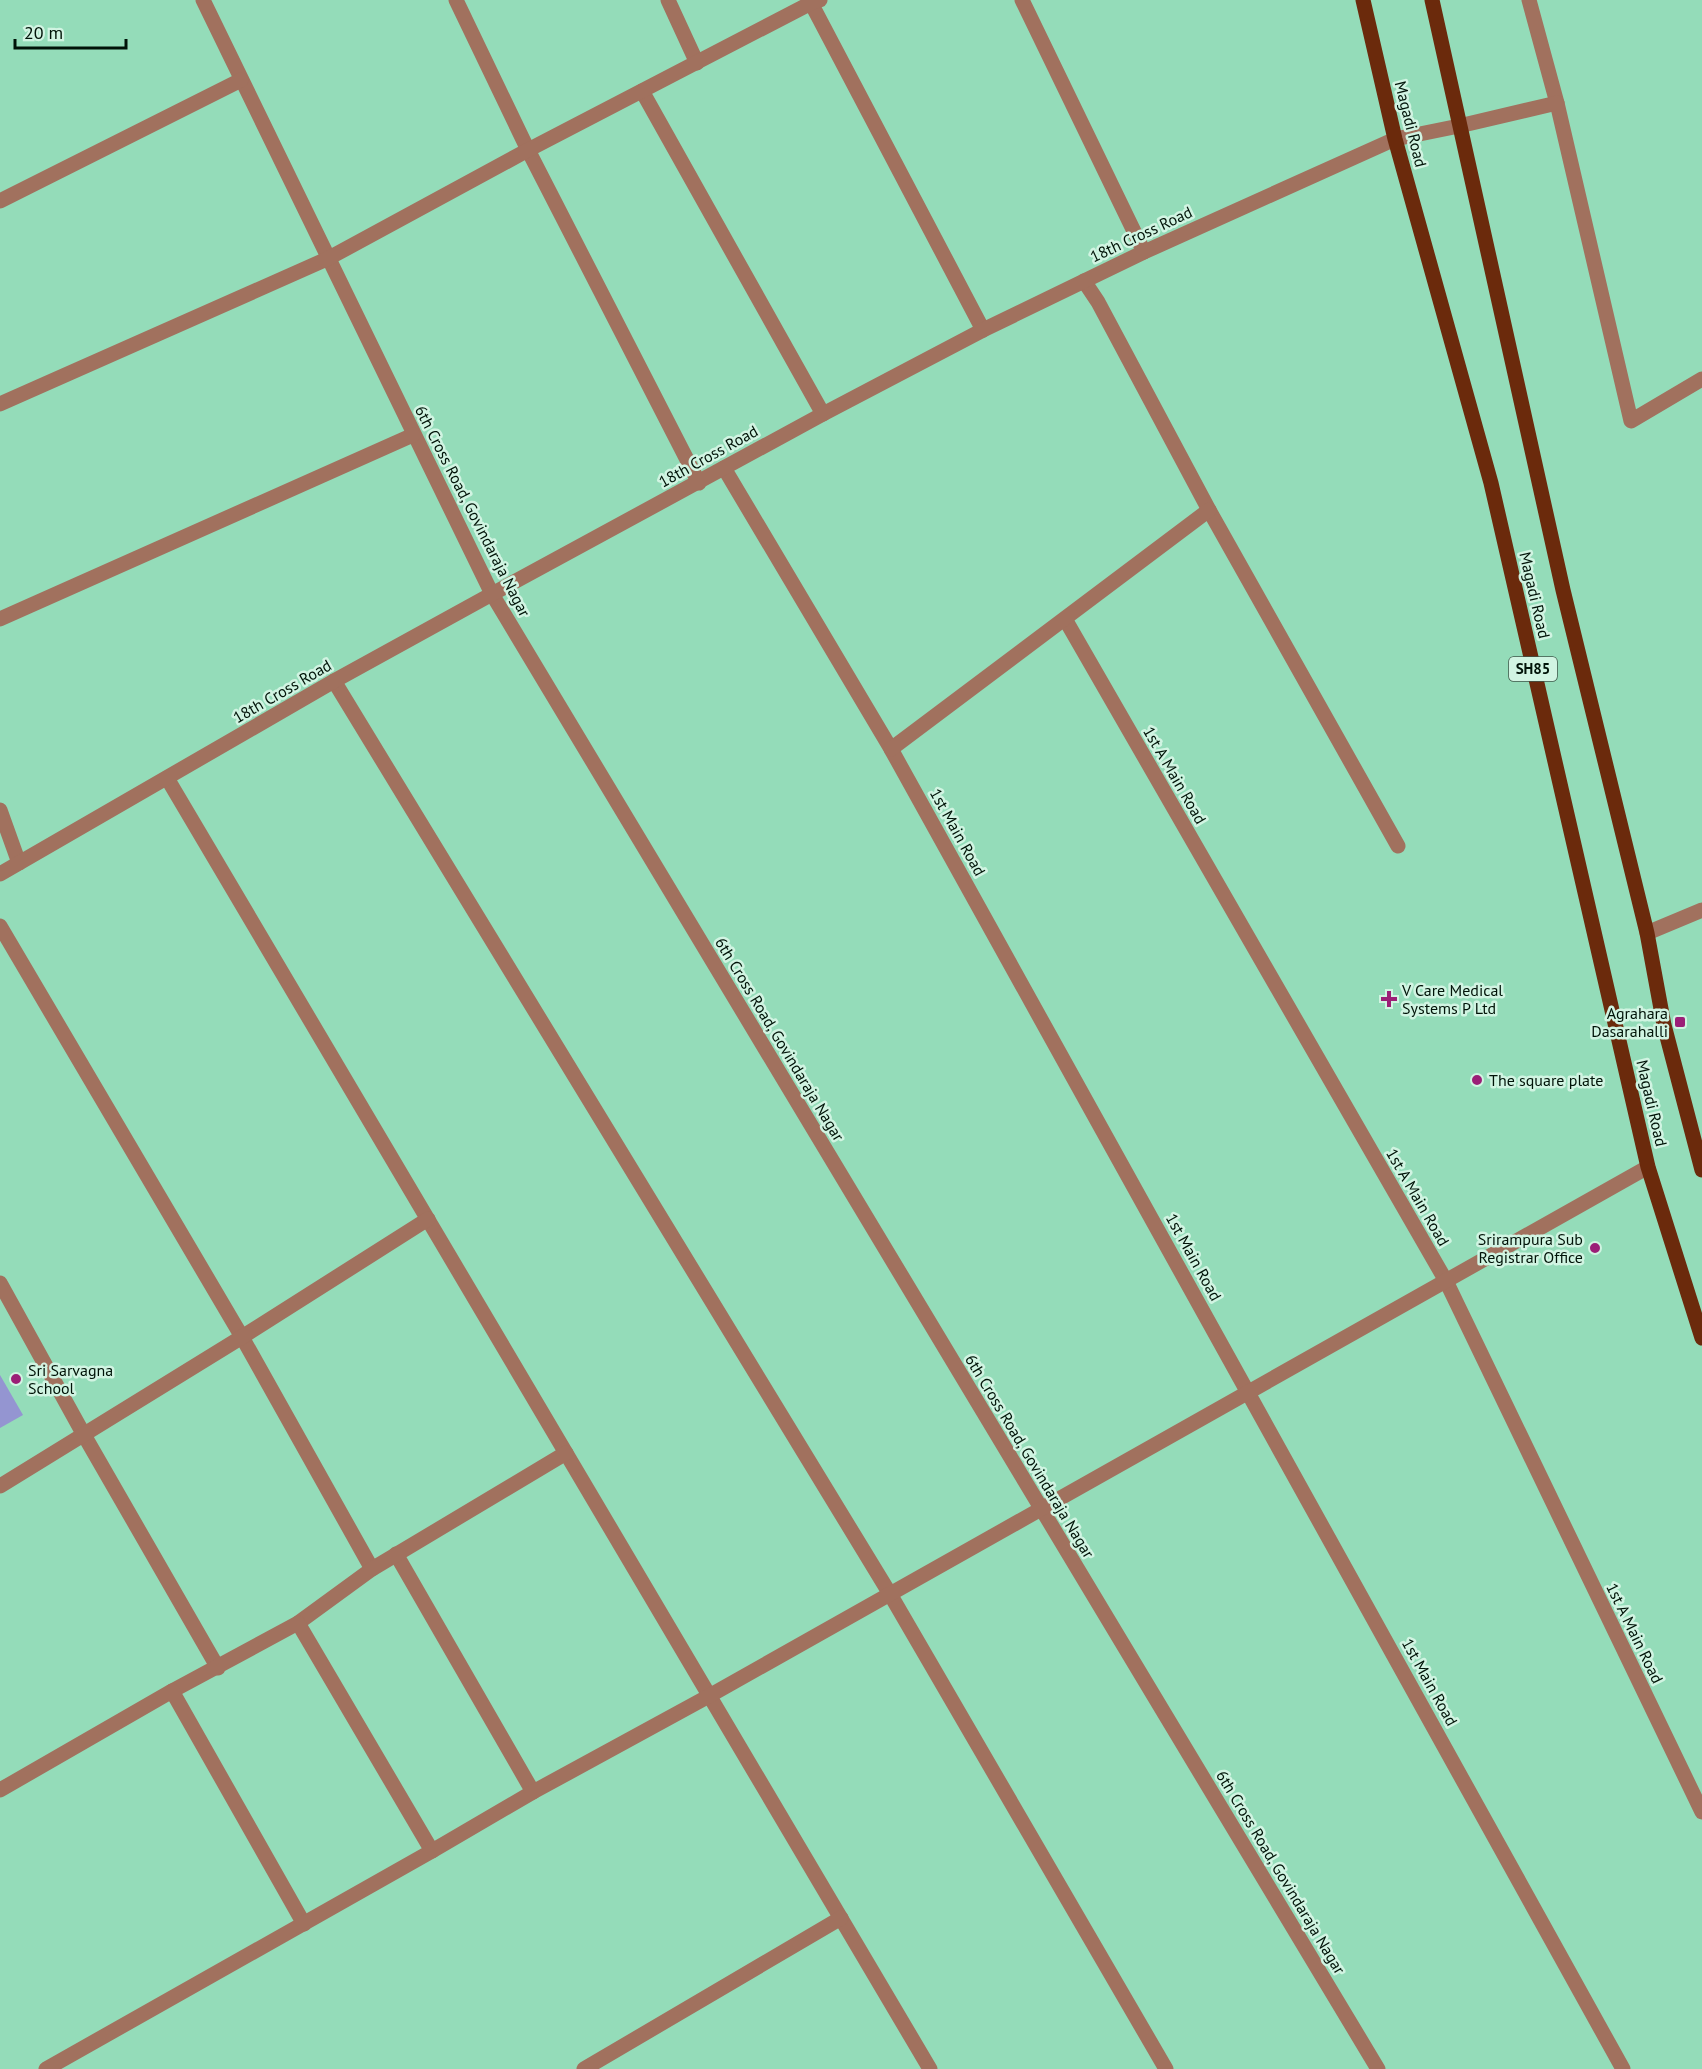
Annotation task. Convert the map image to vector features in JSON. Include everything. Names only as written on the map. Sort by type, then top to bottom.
[{"type":"main road","name":"Magadi Road","points":[[1363,0],[1395,139],[1491,483],[1648,1167],[1702,1338]]},
{"type":"main road","name":"Magadi Road","points":[[1432,0],[1563,590],[1647,933],[1664,1025],[1702,1170]]},
{"type":"street","name":"6th Cross Road, Govindaraja Nagar","points":[[203,0],[327,259],[492,594],[1378,2069]]},
{"type":"street","points":[[456,0],[528,150],[699,483]]},
{"type":"street","points":[[668,0],[697,63]]},
{"type":"street","points":[[1022,0],[1144,252]]},
{"type":"street","points":[[1529,0],[1557,103],[1631,422],[1702,379]]},
{"type":"street","points":[[0,404],[327,259],[528,150],[816,1],[983,330]]},
{"type":"street","points":[[0,201],[241,80]]},
{"type":"street","points":[[642,91],[823,414]]},
{"type":"street","name":"18th Cross Road","points":[[0,874],[334,681],[823,414],[983,330],[1144,252],[1395,139],[1557,103]]},
{"type":"street","points":[[1084,281],[1098,302],[1209,510],[1398,846]]},
{"type":"street","points":[[0,619],[413,435]]},
{"type":"street","name":"1st Main Road","points":[[724,468],[891,749],[1623,2069]]},
{"type":"street","points":[[891,749],[1209,510]]},
{"type":"street","name":"1st A Main Road","points":[[1065,619],[1446,1281],[1702,1812]]},
{"type":"street","points":[[334,681],[890,1594],[1166,2069]]},
{"type":"street","points":[[167,778],[930,2069]]},
{"type":"street","points":[[0,810],[19,863]]},
{"type":"street","points":[[1647,933],[1702,910]]},
{"type":"street","points":[[0,926],[242,1337],[372,1569]]},
{"type":"street","points":[[46,2069],[533,1792],[709,1696],[1648,1167]]},
{"type":"street","points":[[0,1486],[428,1219]]},
{"type":"street","points":[[0,1283],[218,1668]]},
{"type":"street","points":[[0,1790],[172,1691],[298,1623],[372,1569],[566,1453]]},
{"type":"street","points":[[396,1554],[533,1792]]},
{"type":"street","points":[[298,1623],[432,1851]]},
{"type":"street","points":[[172,1691],[304,1924]]},
{"type":"street","points":[[584,2069],[841,1918]]},
{"type":"shaded area","points":[[0,1375],[23,1415],[0,1428]]},
{"type":"place","name":"V Care Medical Systems P Ltd","points":[[1389,999]]},
{"type":"place","name":"Agrahara Dasarahalli","points":[[1680,1022]]},
{"type":"place","name":"The square plate","points":[[1477,1080]]},
{"type":"place","name":"Srirampura Sub Registrar Office","points":[[1595,1248]]},
{"type":"place","name":"Sri Sarvagna School","points":[[16,1379]]}]
